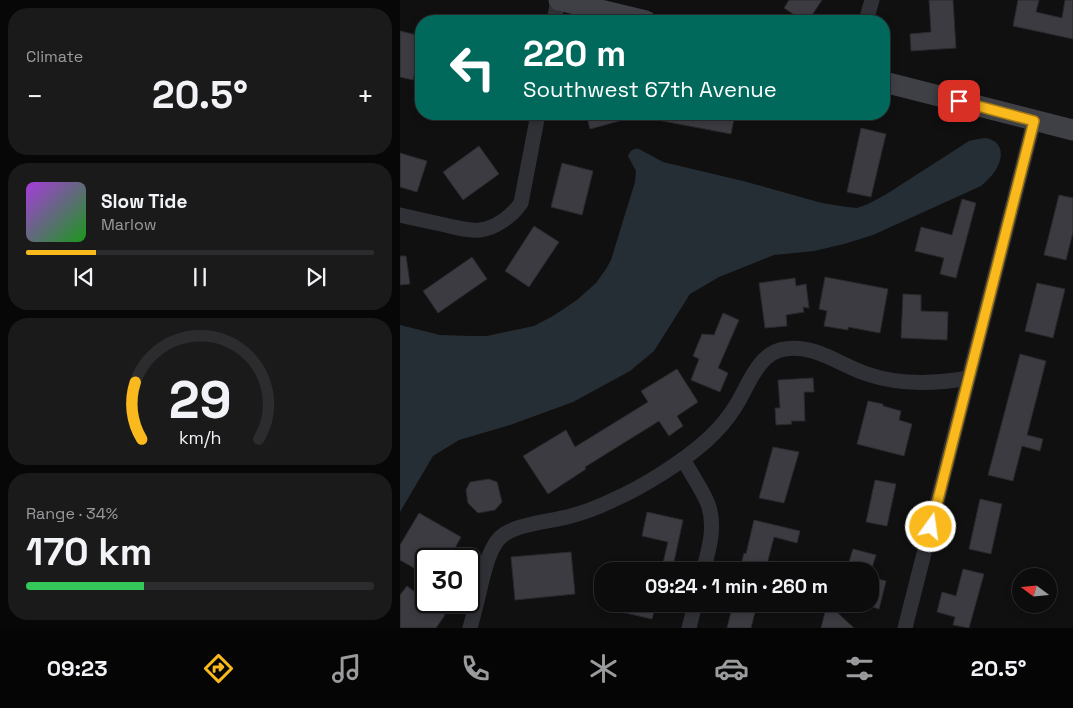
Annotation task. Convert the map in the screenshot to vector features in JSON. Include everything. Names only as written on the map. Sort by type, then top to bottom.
[{"type":"main road","points":[[559,0],[610,6],[632,15]]},
{"type":"main road","points":[[890,84],[1073,130]]},
{"type":"street","points":[[555,15],[559,0]]},
{"type":"street","points":[[868,15],[872,0]]},
{"type":"street","points":[[400,214],[462,228],[481,230],[506,218],[521,202],[537,120]]},
{"type":"street","points":[[905,628],[1034,121]]},
{"type":"street","points":[[470,628],[486,563],[498,540],[520,527],[568,516],[613,500],[645,484],[683,459],[704,442],[728,418],[761,363],[771,354],[784,349],[800,348],[817,352],[866,374],[892,380],[942,382],[968,378]]},
{"type":"street","points":[[683,459],[710,510],[711,535],[705,562]]},
{"type":"street","points":[[689,628],[693,612]]},
{"type":"shaded area","points":[[985,138],[996,142],[1001,155],[995,171],[981,186],[873,235],[814,251],[774,255],[719,277],[690,294],[654,351],[630,371],[573,402],[510,425],[459,440],[433,456],[400,512],[400,325],[440,335],[487,336],[534,326],[577,300],[596,283],[611,260],[635,182],[636,171],[628,156],[632,150],[639,149],[663,162],[743,181],[822,203],[857,208],[885,195],[969,141]]},
{"type":"building","points":[[789,0],[822,0],[812,15],[795,15],[784,8]]},
{"type":"building","points":[[929,0],[953,0],[956,48],[911,51],[910,34],[931,32]]},
{"type":"building","points":[[1018,0],[1039,0],[1036,12],[1062,18],[1065,0],[1073,0],[1073,39],[1013,26]]},
{"type":"building","points":[[400,31],[415,35],[415,72],[413,80],[400,77]]},
{"type":"building","points":[[588,120],[623,120],[590,129]]},
{"type":"building","points":[[657,120],[734,120],[731,134]]},
{"type":"building","points":[[861,128],[886,134],[871,197],[847,192]]},
{"type":"building","points":[[479,146],[499,174],[463,200],[443,172]]},
{"type":"building","points":[[400,153],[427,161],[417,192],[400,187]]},
{"type":"building","points":[[562,163],[593,171],[582,215],[551,207]]},
{"type":"building","points":[[1059,195],[1073,198],[1073,232],[1066,260],[1044,255]]},
{"type":"building","points":[[962,199],[976,203],[956,278],[940,274],[944,258],[915,251],[921,227],[952,235]]},
{"type":"building","points":[[534,226],[559,242],[529,287],[505,271]]},
{"type":"building","points":[[400,256],[406,256],[410,284],[400,285]]},
{"type":"building","points":[[472,257],[487,279],[438,313],[423,291]]},
{"type":"building","points":[[825,277],[888,289],[880,333],[848,327],[848,330],[824,326],[827,311],[819,309]]},
{"type":"building","points":[[795,278],[796,286],[806,284],[809,308],[803,307],[804,312],[786,315],[787,326],[765,328],[759,283]]},
{"type":"building","points":[[1037,283],[1065,289],[1053,338],[1025,331]]},
{"type":"building","points":[[903,294],[921,295],[921,311],[948,312],[947,340],[901,338]]},
{"type":"building","points":[[723,313],[739,320],[718,368],[728,373],[720,392],[691,380],[699,359],[693,356],[702,334],[714,335]]},
{"type":"building","points":[[1020,354],[1046,361],[1027,435],[1043,439],[1040,451],[1022,446],[1013,481],[988,475]]},
{"type":"building","points":[[677,369],[698,402],[677,416],[683,426],[669,436],[659,421],[585,467],[586,469],[548,494],[523,456],[566,430],[575,447],[648,402],[641,391]]},
{"type":"building","points":[[813,378],[814,392],[804,392],[805,421],[791,421],[792,424],[776,425],[775,408],[780,408],[778,380]]},
{"type":"building","points":[[868,401],[901,411],[899,420],[912,424],[904,456],[857,444]]},
{"type":"building","points":[[773,447],[799,452],[784,503],[759,498]]},
{"type":"building","points":[[489,479],[497,482],[502,502],[495,510],[478,513],[468,503],[466,490],[470,482]]},
{"type":"building","points":[[875,480],[896,484],[887,526],[866,522]]},
{"type":"building","points":[[980,499],[1002,504],[991,554],[969,549]]},
{"type":"building","points":[[647,512],[683,520],[674,562],[663,562],[668,542],[642,536]]},
{"type":"building","points":[[419,513],[461,537],[455,548],[415,548],[415,569],[400,560],[400,545]]},
{"type":"building","points":[[754,520],[800,531],[797,543],[774,537],[768,562],[742,562],[744,553],[746,554]]},
{"type":"building","points":[[853,549],[876,555],[874,562],[849,562]]},
{"type":"building","points":[[571,552],[575,594],[515,600],[511,557]]},
{"type":"building","points":[[963,569],[984,574],[969,628],[953,625],[955,617],[937,612],[942,592],[956,596]]},
{"type":"building","points":[[879,579],[886,581],[879,609]]},
{"type":"building","points":[[407,586],[415,592],[415,613],[442,613],[445,615],[436,628],[400,628],[400,595]]},
{"type":"building","points":[[621,612],[654,612],[652,619]]},
{"type":"building","points":[[731,612],[755,612],[751,628],[727,628]]},
{"type":"building","points":[[825,612],[837,612],[854,628],[821,628]]},
{"type":"route","points":[[931,527],[1034,121],[959,101]]}]
